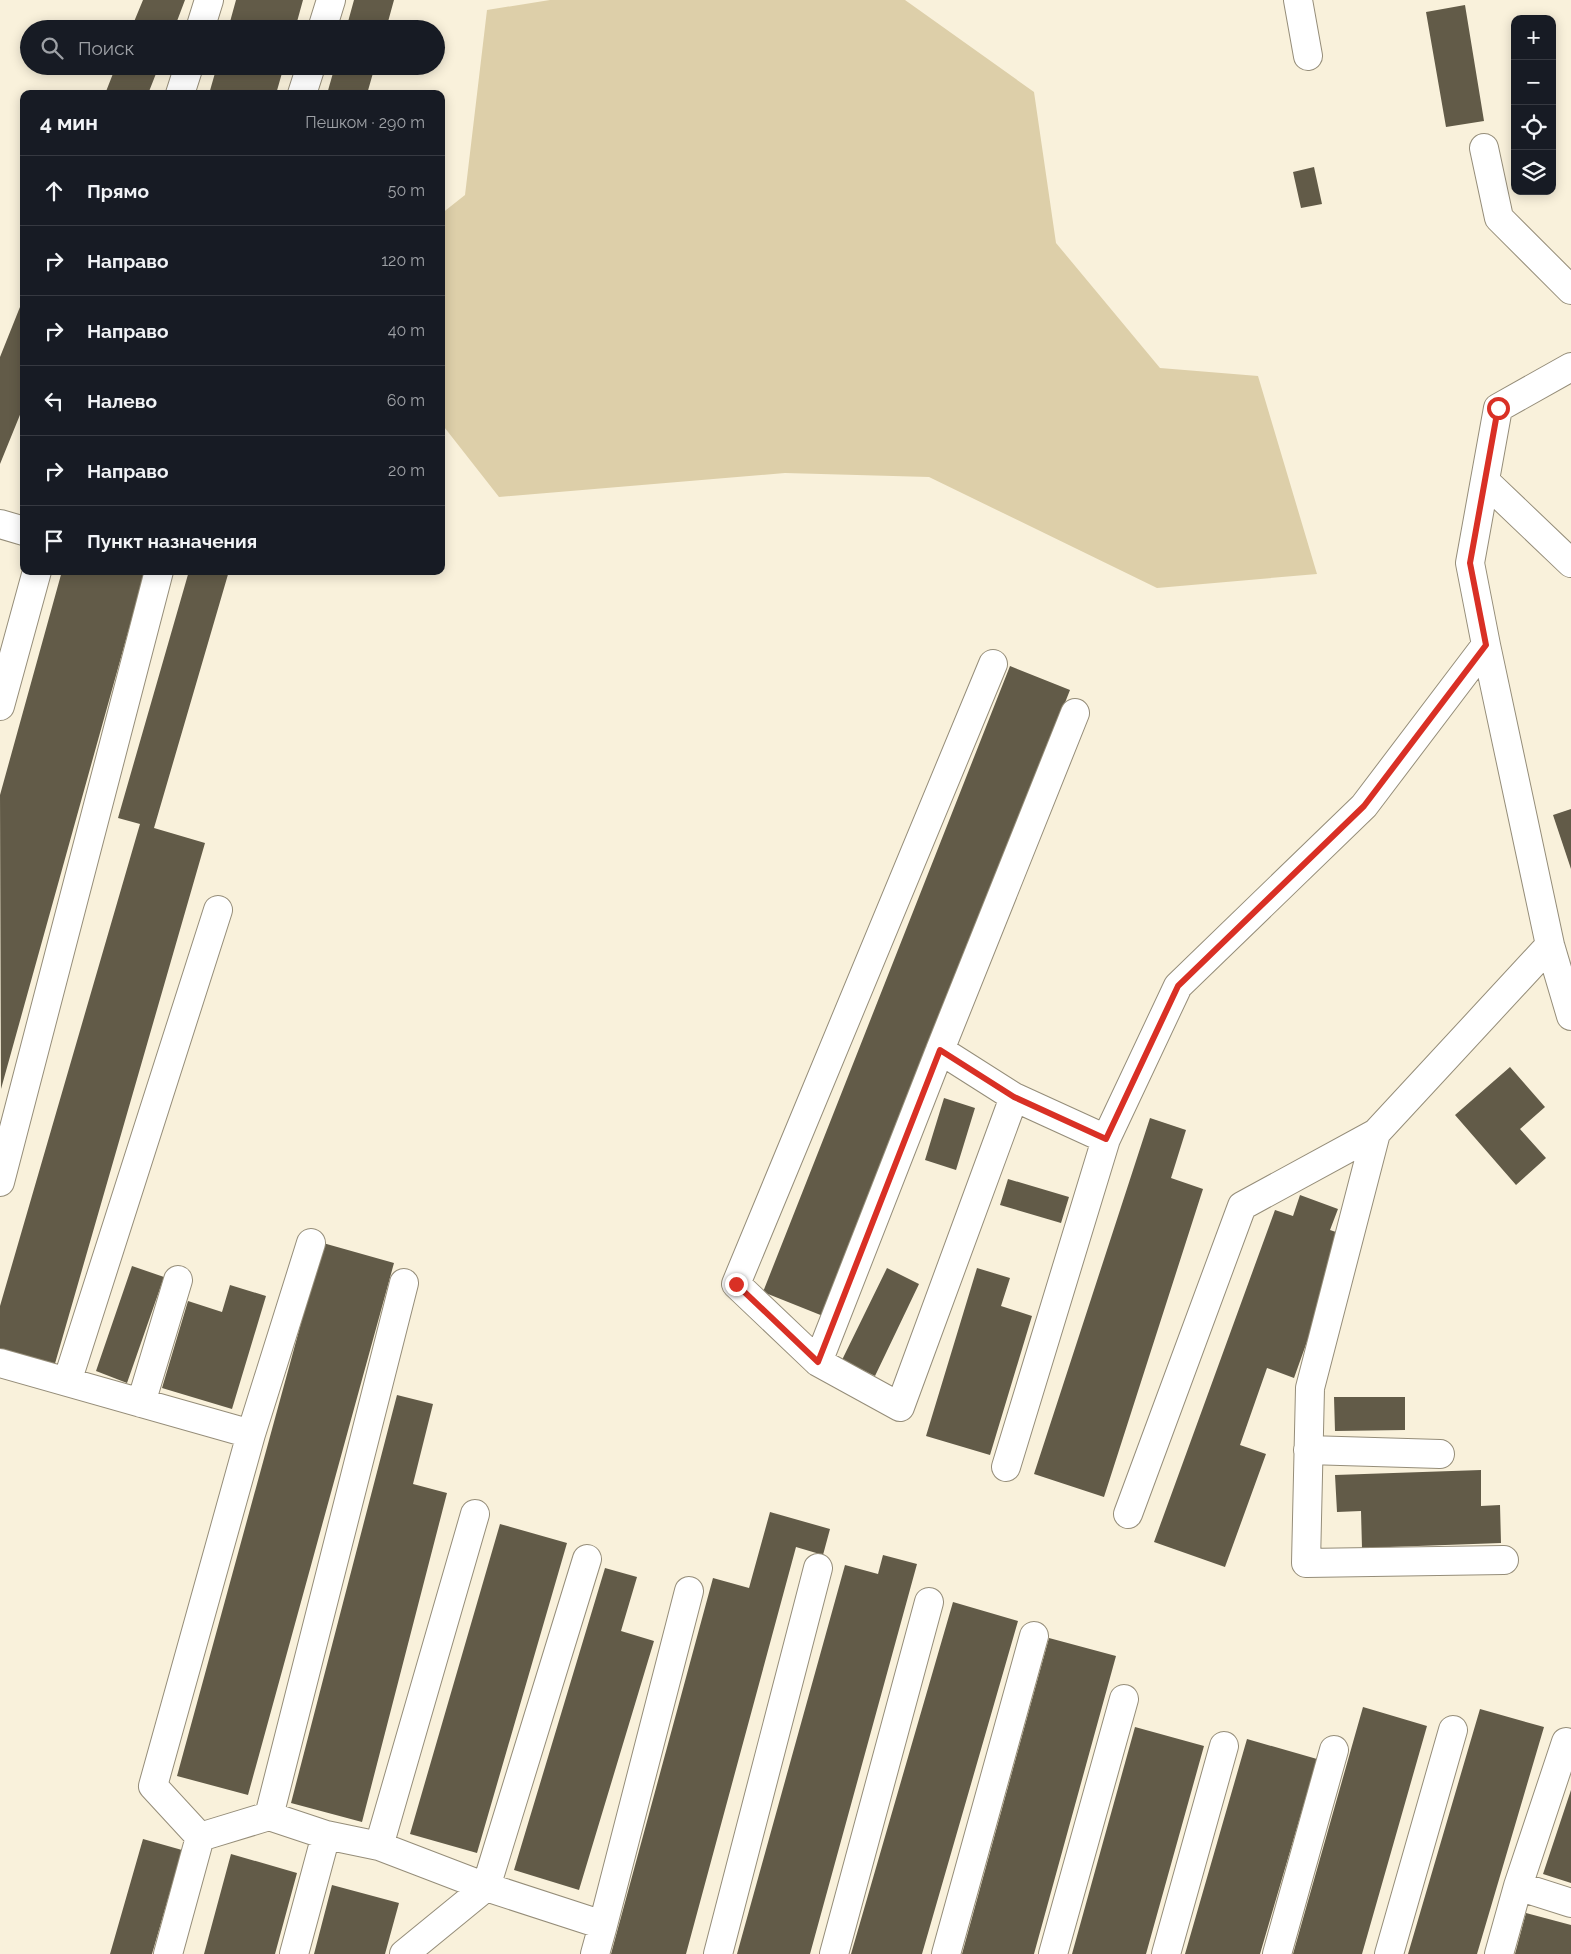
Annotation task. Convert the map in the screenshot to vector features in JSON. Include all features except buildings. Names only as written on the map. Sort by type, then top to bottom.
[{"type":"lane","points":[[203,20],[209,0]]},
{"type":"lane","points":[[325,20],[331,0]]},
{"type":"lane","points":[[1298,0],[1308,56]]},
{"type":"lane","points":[[181,90],[186,75]]},
{"type":"lane","points":[[303,90],[308,75]]},
{"type":"lane","points":[[1484,148],[1499,218],[1571,290]]},
{"type":"lane","points":[[1571,367],[1498,408],[1470,563],[1550,945],[1571,1016]]},
{"type":"lane","points":[[1485,481],[1571,563]]},
{"type":"lane","points":[[0,524],[20,530]]},
{"type":"lane","points":[[0,706],[36,575]]},
{"type":"lane","points":[[0,1182],[158,575]]},
{"type":"lane","points":[[1006,1467],[1106,1139],[1178,986],[1364,806],[1486,645]]},
{"type":"lane","points":[[993,664],[736,1284],[818,1362],[900,1407],[1014,1097]]},
{"type":"lane","points":[[818,1362],[1075,713]]},
{"type":"lane","points":[[67,1382],[218,910]]},
{"type":"lane","points":[[1128,1514],[1242,1206],[1376,1133],[1550,945]]},
{"type":"lane","points":[[940,1050],[1014,1097],[1106,1139]]},
{"type":"lane","points":[[1376,1133],[1310,1388],[1306,1563],[1504,1560]]},
{"type":"lane","points":[[200,1837],[153,1786],[251,1434],[311,1243]]},
{"type":"lane","points":[[141,1403],[178,1280]]},
{"type":"lane","points":[[269,1816],[404,1283]]},
{"type":"lane","points":[[0,1363],[251,1434]]},
{"type":"lane","points":[[1308,1450],[1440,1454]]},
{"type":"lane","points":[[379,1846],[475,1514]]},
{"type":"lane","points":[[404,1954],[486,1887],[587,1560]]},
{"type":"lane","points":[[718,1954],[818,1568]]},
{"type":"lane","points":[[595,1954],[689,1591]]},
{"type":"lane","points":[[834,1954],[929,1602]]},
{"type":"lane","points":[[946,1954],[1034,1636]]},
{"type":"lane","points":[[1052,1954],[1124,1699]]},
{"type":"lane","points":[[1389,1954],[1453,1730]]},
{"type":"lane","points":[[1499,1954],[1518,1886],[1566,1742]]},
{"type":"lane","points":[[1166,1954],[1224,1746]]},
{"type":"lane","points":[[1277,1954],[1334,1750]]},
{"type":"lane","points":[[200,1837],[269,1816],[326,1835],[379,1846],[486,1887],[602,1925]]},
{"type":"lane","points":[[294,1954],[326,1835]]},
{"type":"lane","points":[[168,1954],[200,1837]]},
{"type":"lane","points":[[1518,1886],[1571,1903]]},
{"type":"shaded area","points":[[550,0],[905,0],[1034,92],[1056,243],[1160,368],[1258,376],[1317,574],[1157,588],[929,477],[785,473],[499,497],[445,428],[445,211],[465,195],[487,10]]},
{"type":"route","points":[[736,1284],[818,1362],[940,1050],[1014,1097],[1106,1139],[1178,986],[1364,806],[1486,645],[1470,563],[1498,408]]}]
